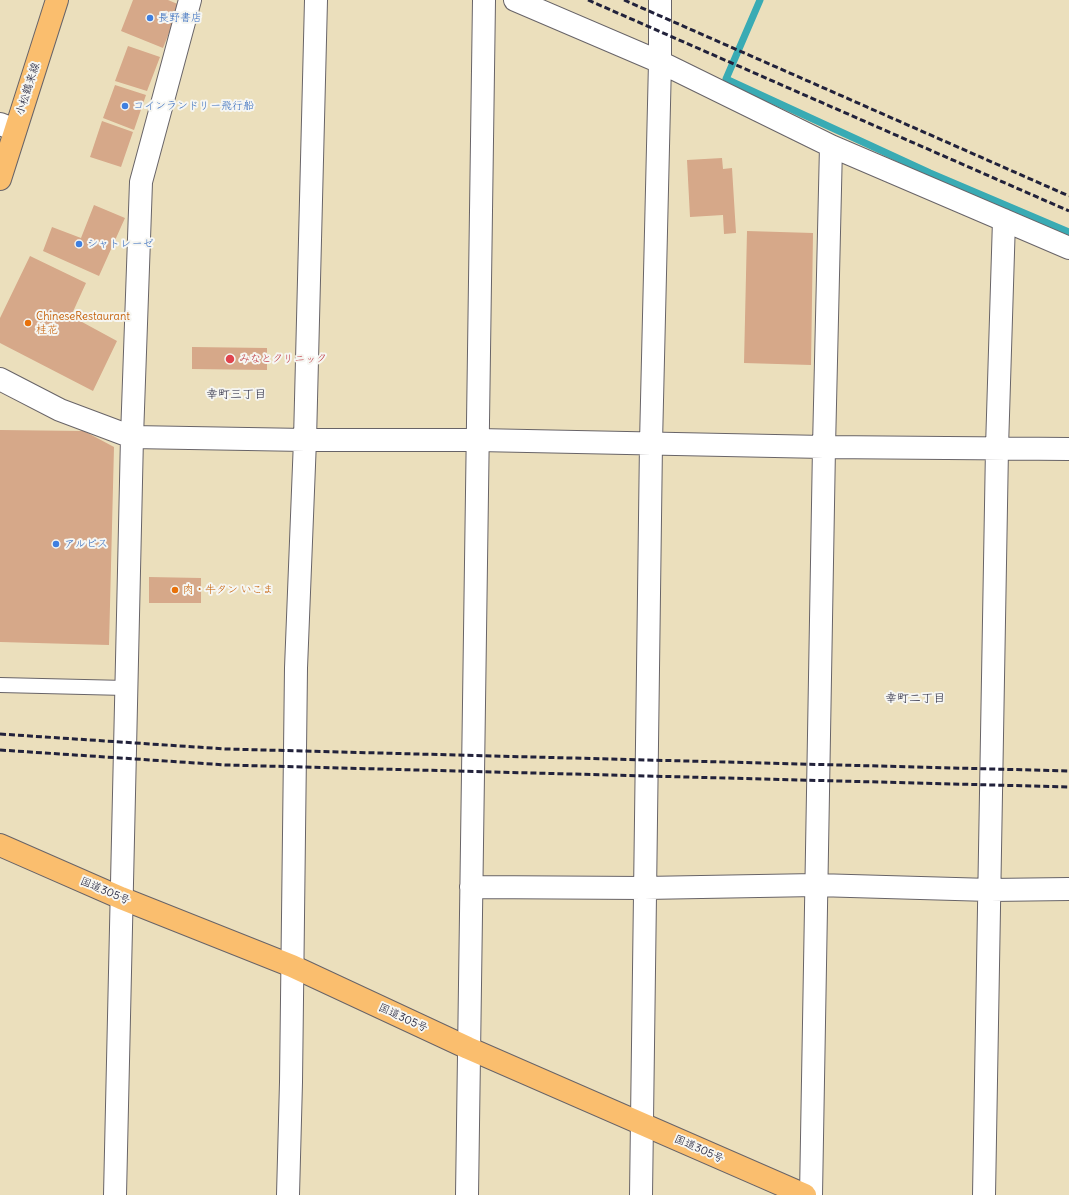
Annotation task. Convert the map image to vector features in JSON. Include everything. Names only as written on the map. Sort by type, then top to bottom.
[{"type":"main road","name":"小松鶴来線","points":[[0,179],[7,127],[57,0]]},
{"type":"main road","name":"国道305号","points":[[0,845],[121,898],[292,966],[468,1048],[805,1195]]},
{"type":"street","points":[[115,1195],[132,437],[141,182],[190,0]]},
{"type":"street","points":[[288,1195],[296,668],[305,440],[316,0]]},
{"type":"street","points":[[467,1195],[484,0]]},
{"type":"street","points":[[515,0],[660,62],[831,146],[1069,248]]},
{"type":"street","points":[[641,1195],[651,443],[660,62],[660,0]]},
{"type":"street","points":[[811,1195],[824,447],[831,146]]},
{"type":"street","points":[[984,1195],[997,448],[1004,220]]},
{"type":"street","points":[[0,379],[60,410],[132,437],[305,440],[478,440],[824,447],[1069,449]]},
{"type":"street","points":[[471,887],[644,888],[816,885],[990,890],[1069,889]]},
{"type":"lane","points":[[0,685],[126,688]]},
{"type":"building","name":"長野書店","points":[[133,0],[168,0],[180,5],[163,48],[121,31]]},
{"type":"building","points":[[128,46],[160,57],[147,91],[115,81]]},
{"type":"building","name":"コインランドリー飛行船","points":[[115,85],[146,95],[134,130],[103,118]]},
{"type":"building","points":[[102,121],[133,132],[121,167],[90,157]]},
{"type":"building","points":[[722,158],[723,169],[732,168],[736,233],[724,234],[723,215],[690,217],[687,160]]},
{"type":"building","name":"シャトレーゼ","points":[[94,205],[125,218],[99,276],[43,251],[52,227],[81,238]]},
{"type":"building","points":[[747,231],[813,233],[811,365],[744,363]]},
{"type":"building","points":[[30,256],[86,283],[71,316],[117,341],[93,391],[0,343],[0,318]]},
{"type":"building","name":"みなとクリニック","points":[[192,347],[267,348],[267,370],[192,369]]},
{"type":"building","name":"アルビス","points":[[0,430],[84,431],[114,447],[109,645],[0,642]]},
{"type":"building","name":"肉・牛タン いこま","points":[[149,577],[201,578],[201,603],[149,603]]},
{"type":"waterway","points":[[760,0],[726,79],[930,173],[1069,232]]},
{"type":"railway","points":[[588,0],[1069,211]]},
{"type":"railway","points":[[624,0],[1069,196]]},
{"type":"railway","points":[[0,734],[226,749],[1069,771]]},
{"type":"railway","points":[[0,750],[226,765],[1069,787]]},
{"type":"place","name":"長野書店","points":[[150,18]]},
{"type":"place","name":"コインランドリー飛行船","points":[[125,106]]},
{"type":"place","name":"シャトレーゼ","points":[[79,244]]},
{"type":"place","name":"ChineseRestaurant 桂花","points":[[28,323]]},
{"type":"place","name":"みなとクリニック","points":[[230,359]]},
{"type":"place","name":"アルビス","points":[[56,544]]},
{"type":"place","name":"肉・牛タン いこま","points":[[175,590]]},
{"type":"district","name":"幸町三丁目","points":[[236,395]]},
{"type":"district","name":"幸町二丁目","points":[[915,699]]}]
